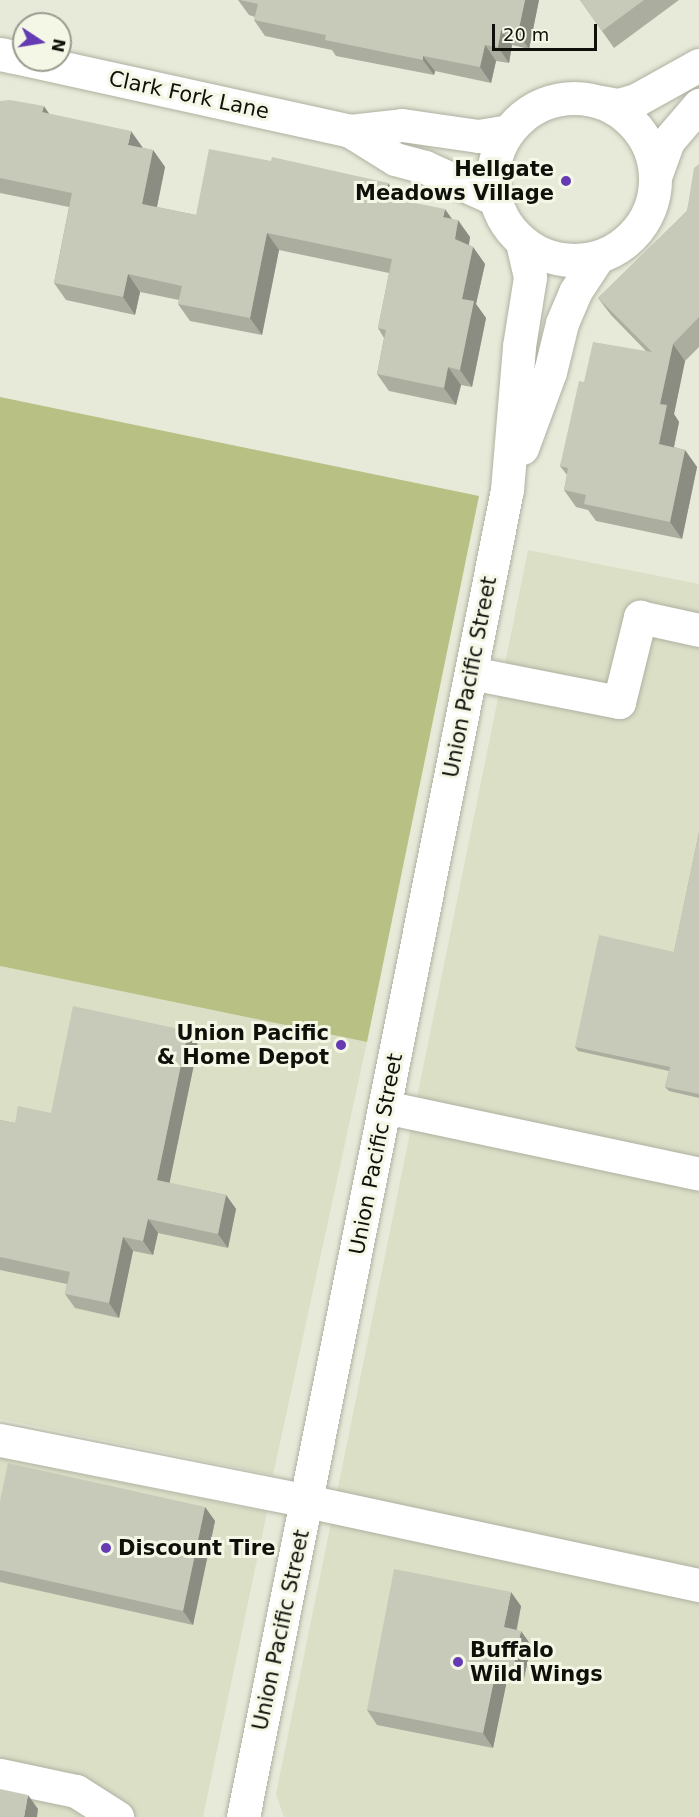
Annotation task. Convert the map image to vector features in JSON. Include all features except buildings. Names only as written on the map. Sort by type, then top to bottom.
[{"type":"street","points":[[699,64],[667,86],[636,100],[618,105],[576,97],[550,100],[527,113],[508,131],[493,171],[495,199],[510,230],[522,242],[558,259],[598,257],[636,232],[652,205],[656,174],[668,141],[699,105]]},
{"type":"street","name":"Clark Fork Lane","points":[[72,70],[350,131],[395,159],[425,168],[495,199]]},
{"type":"street","points":[[601,102],[616,108],[639,130],[653,158],[656,174]]},
{"type":"street","name":"Clark Fork Lane","points":[[350,131],[402,124],[478,136],[508,131]]},
{"type":"street","name":"Union Pacific Street","points":[[243,1817],[308,1501],[507,490],[519,346],[530,277],[522,242]]},
{"type":"street","name":"Union Pacific Street","points":[[507,490],[550,372],[562,323],[575,292],[598,257]]},
{"type":"street","points":[[471,673],[619,702],[640,617],[699,630]]},
{"type":"street","points":[[385,1107],[699,1174]]},
{"type":"street","points":[[0,1440],[308,1501],[699,1585]]},
{"type":"street","points":[[0,1775],[76,1791],[117,1817]]},
{"type":"shaded area","points":[[528,550],[699,584],[699,1817],[284,1817],[276,1794]]},
{"type":"shaded area","points":[[0,966],[367,1042],[273,1475],[0,1419]]},
{"type":"shaded area","points":[[0,1458],[267,1512],[203,1817],[0,1817]]},
{"type":"green space","points":[[0,397],[479,496],[367,1042],[0,966]]},
{"type":"place","name":"Hellgate Meadows Village","points":[[566,181]]},
{"type":"place","name":"Union Pacific & Home Depot","points":[[341,1045]]},
{"type":"place","name":"Discount Tire","points":[[106,1548]]},
{"type":"place","name":"Buffalo Wild Wings","points":[[458,1662]]}]
